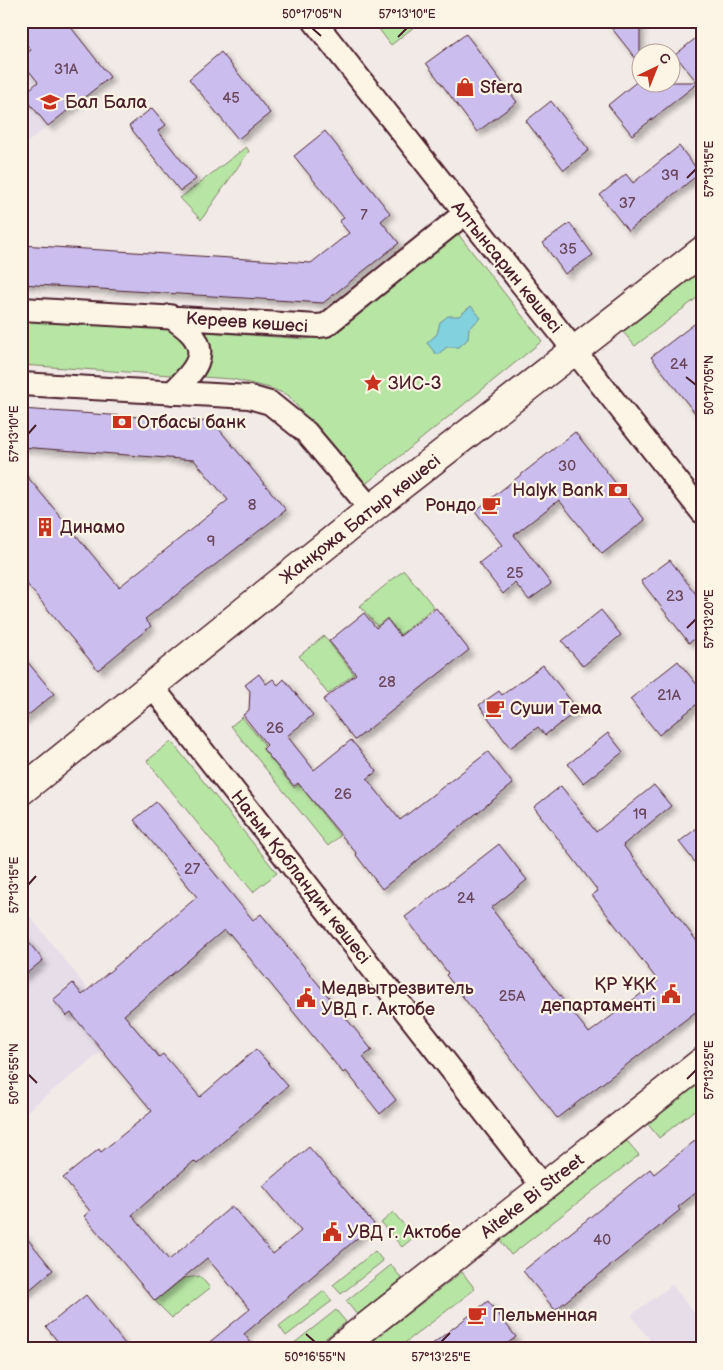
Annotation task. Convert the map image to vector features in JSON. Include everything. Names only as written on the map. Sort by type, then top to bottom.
[{"type":"street","name":"Алтынсарин көшесі","points":[[314,21],[464,214],[702,512]]},
{"type":"street","name":"Кереев көшесі","points":[[21,309],[326,325],[464,214]]},
{"type":"street","name":"Жанқожа Батыр көшесі","points":[[21,791],[371,509],[702,251]]},
{"type":"street","points":[[170,316],[189,331],[196,340],[200,354],[196,367],[172,393]]},
{"type":"street","points":[[21,384],[249,396],[270,403],[306,432],[371,509]]},
{"type":"street","name":"Нағым Қобландин көшесі","points":[[151,685],[543,1187]]},
{"type":"street","name":"Aiteke Bi Street","points":[[338,1349],[702,1062]]},
{"type":"shaded area","name":"Бал Бала","points":[[21,21],[66,21],[110,77],[21,147]]},
{"type":"shaded area","points":[[21,905],[98,1002],[77,1020],[102,1051],[21,1116]]},
{"type":"shaded area","points":[[672,1285],[702,1323],[702,1349],[657,1349],[631,1315]]},
{"type":"green space","points":[[373,21],[418,21],[419,23],[391,45]]},
{"type":"green space","points":[[246,147],[249,151],[201,220],[180,198]]},
{"type":"green space","points":[[458,234],[542,341],[362,487],[288,395],[270,388],[232,379],[21,365],[21,319],[306,339],[322,336],[335,331]]},
{"type":"green space","points":[[702,270],[702,294],[635,346],[623,332]]},
{"type":"green space","points":[[404,570],[434,607],[400,635],[387,618],[377,626],[360,606]]},
{"type":"green space","points":[[324,636],[354,674],[328,694],[299,656]]},
{"type":"green space","points":[[242,717],[265,745],[262,748],[294,788],[299,784],[340,836],[328,846],[231,726]]},
{"type":"green space","points":[[171,741],[277,873],[253,892],[147,761]]},
{"type":"green space","points":[[702,1080],[702,1104],[659,1138],[647,1123]]},
{"type":"green space","points":[[627,1141],[639,1155],[511,1255],[500,1240]]},
{"type":"green space","points":[[393,1212],[414,1237],[402,1247],[381,1223]]},
{"type":"green space","points":[[375,1251],[383,1261],[341,1294],[333,1285]]},
{"type":"green space","points":[[391,1265],[402,1279],[357,1315],[346,1301]]},
{"type":"green space","points":[[462,1272],[475,1289],[397,1349],[362,1349]]},
{"type":"green space","points":[[200,1276],[210,1288],[172,1318],[155,1301],[184,1278]]},
{"type":"green space","points":[[324,1291],[332,1301],[286,1336],[279,1326]]},
{"type":"green space","points":[[336,1310],[346,1322],[312,1349],[297,1349],[293,1344]]},
{"type":"water","points":[[471,306],[481,318],[469,328],[468,339],[459,347],[447,347],[437,355],[427,343],[437,334],[440,322],[448,316],[459,316]]},
{"type":"building","name":"Бал Бала","points":[[21,21],[66,21],[110,77],[48,126],[23,95],[38,82],[21,61],[21,57],[31,50],[21,38]]},
{"type":"building","points":[[606,21],[640,21],[640,42],[630,42],[630,51]]},
{"type":"building","points":[[702,33],[702,88],[698,83],[632,135],[608,105],[630,87],[630,92],[680,92],[680,82],[697,82],[680,61],[680,51]]},
{"type":"building","points":[[466,34],[517,102],[477,132],[426,63]]},
{"type":"building","points":[[221,52],[270,113],[238,139],[189,79]]},
{"type":"building","points":[[551,101],[589,150],[564,170],[526,121]]},
{"type":"building","points":[[152,108],[166,125],[158,131],[196,179],[180,191],[129,126]]},
{"type":"building","points":[[325,131],[390,213],[381,221],[399,243],[323,303],[21,284],[21,245],[311,263],[349,233],[339,221],[344,218],[294,156]]},
{"type":"building","points":[[679,146],[700,173],[628,231],[600,195],[626,174],[633,183]]},
{"type":"building","points":[[570,223],[593,255],[565,274],[543,243]]},
{"type":"building","points":[[702,318],[702,422],[651,357]]},
{"type":"building","points":[[21,409],[213,422],[286,510],[145,619],[151,626],[98,670],[21,577],[21,469],[119,587],[228,500],[194,460],[21,447]]},
{"type":"building","points":[[575,432],[645,520],[602,554],[559,500],[514,535],[551,584],[529,600],[515,583],[503,594],[479,563],[502,545],[475,511]]},
{"type":"building","points":[[670,560],[702,602],[702,633],[689,643],[641,581]]},
{"type":"building","points":[[436,608],[469,650],[355,740],[323,700],[356,674],[329,641],[364,613],[376,628],[387,619],[400,636]]},
{"type":"building","points":[[601,610],[621,635],[583,666],[562,641]]},
{"type":"building","points":[[21,654],[54,694],[21,721]]},
{"type":"building","points":[[678,661],[702,691],[702,700],[659,735],[630,699]]},
{"type":"building","points":[[543,665],[578,710],[545,735],[538,727],[510,748],[479,705],[499,691],[502,695]]},
{"type":"building","points":[[259,674],[266,684],[273,679],[278,685],[284,679],[313,715],[287,736],[314,770],[351,740],[377,771],[367,779],[400,820],[488,752],[513,784],[382,889],[357,854],[298,783],[294,786],[263,749],[267,745],[243,715],[249,710],[250,691],[245,685]]},
{"type":"building","points":[[608,733],[623,752],[583,783],[568,764]]},
{"type":"building","points":[[654,785],[671,806],[623,845],[702,948],[702,1007],[557,1118],[446,975],[448,973],[405,917],[499,844],[527,880],[491,908],[589,1033],[658,981],[592,895],[598,891],[534,807],[561,786],[596,832]]},
{"type":"building","points":[[156,802],[253,920],[261,914],[372,1050],[363,1057],[396,1100],[380,1114],[346,1071],[343,1073],[230,934],[228,935],[224,930],[124,1015],[159,1057],[163,1054],[200,1097],[256,1049],[288,1086],[197,1164],[194,1161],[132,1215],[169,1260],[232,1206],[273,1254],[301,1231],[263,1186],[309,1147],[374,1224],[244,1334],[256,1349],[201,1349],[250,1309],[207,1258],[155,1301],[84,1216],[90,1211],[63,1178],[99,1149],[101,1152],[152,1111],[71,1013],[67,1016],[53,1000],[73,983],[82,995],[197,897],[134,820]]},
{"type":"building","points":[[702,824],[702,871],[679,842]]},
{"type":"building","points":[[21,933],[43,960],[21,978]]},
{"type":"building","points":[[702,1135],[702,1188],[678,1207],[680,1210],[555,1310],[523,1271],[650,1169],[654,1174]]},
{"type":"building","points":[[21,1231],[53,1270],[21,1297]]},
{"type":"building","points":[[86,1295],[129,1349],[64,1349],[46,1327]]},
{"type":"building","points":[[488,1301],[516,1337],[500,1349],[426,1349]]},
{"type":"place","name":"Sfera","points":[[465,87]]},
{"type":"place","name":"Бал Бала","points":[[50,102]]},
{"type":"place","name":"ЗИС-3","points":[[373,383]]},
{"type":"place","name":"Отбасы банк","points":[[122,422]]},
{"type":"place","name":"Halyk Bank","points":[[618,490]]},
{"type":"place","name":"Рондо","points":[[491,505]]},
{"type":"place","name":"Динамо","points":[[45,527]]},
{"type":"place","name":"Суши Тема","points":[[495,708]]},
{"type":"place","name":"ҚР ҰҚК департаменті","points":[[671,994]]},
{"type":"place","name":"Медвытрезвитель УВД г. Актобе","points":[[306,998]]},
{"type":"place","name":"УВД г. Актобе","points":[[332,1232]]},
{"type":"place","name":"Пельменная","points":[[477,1315]]}]
